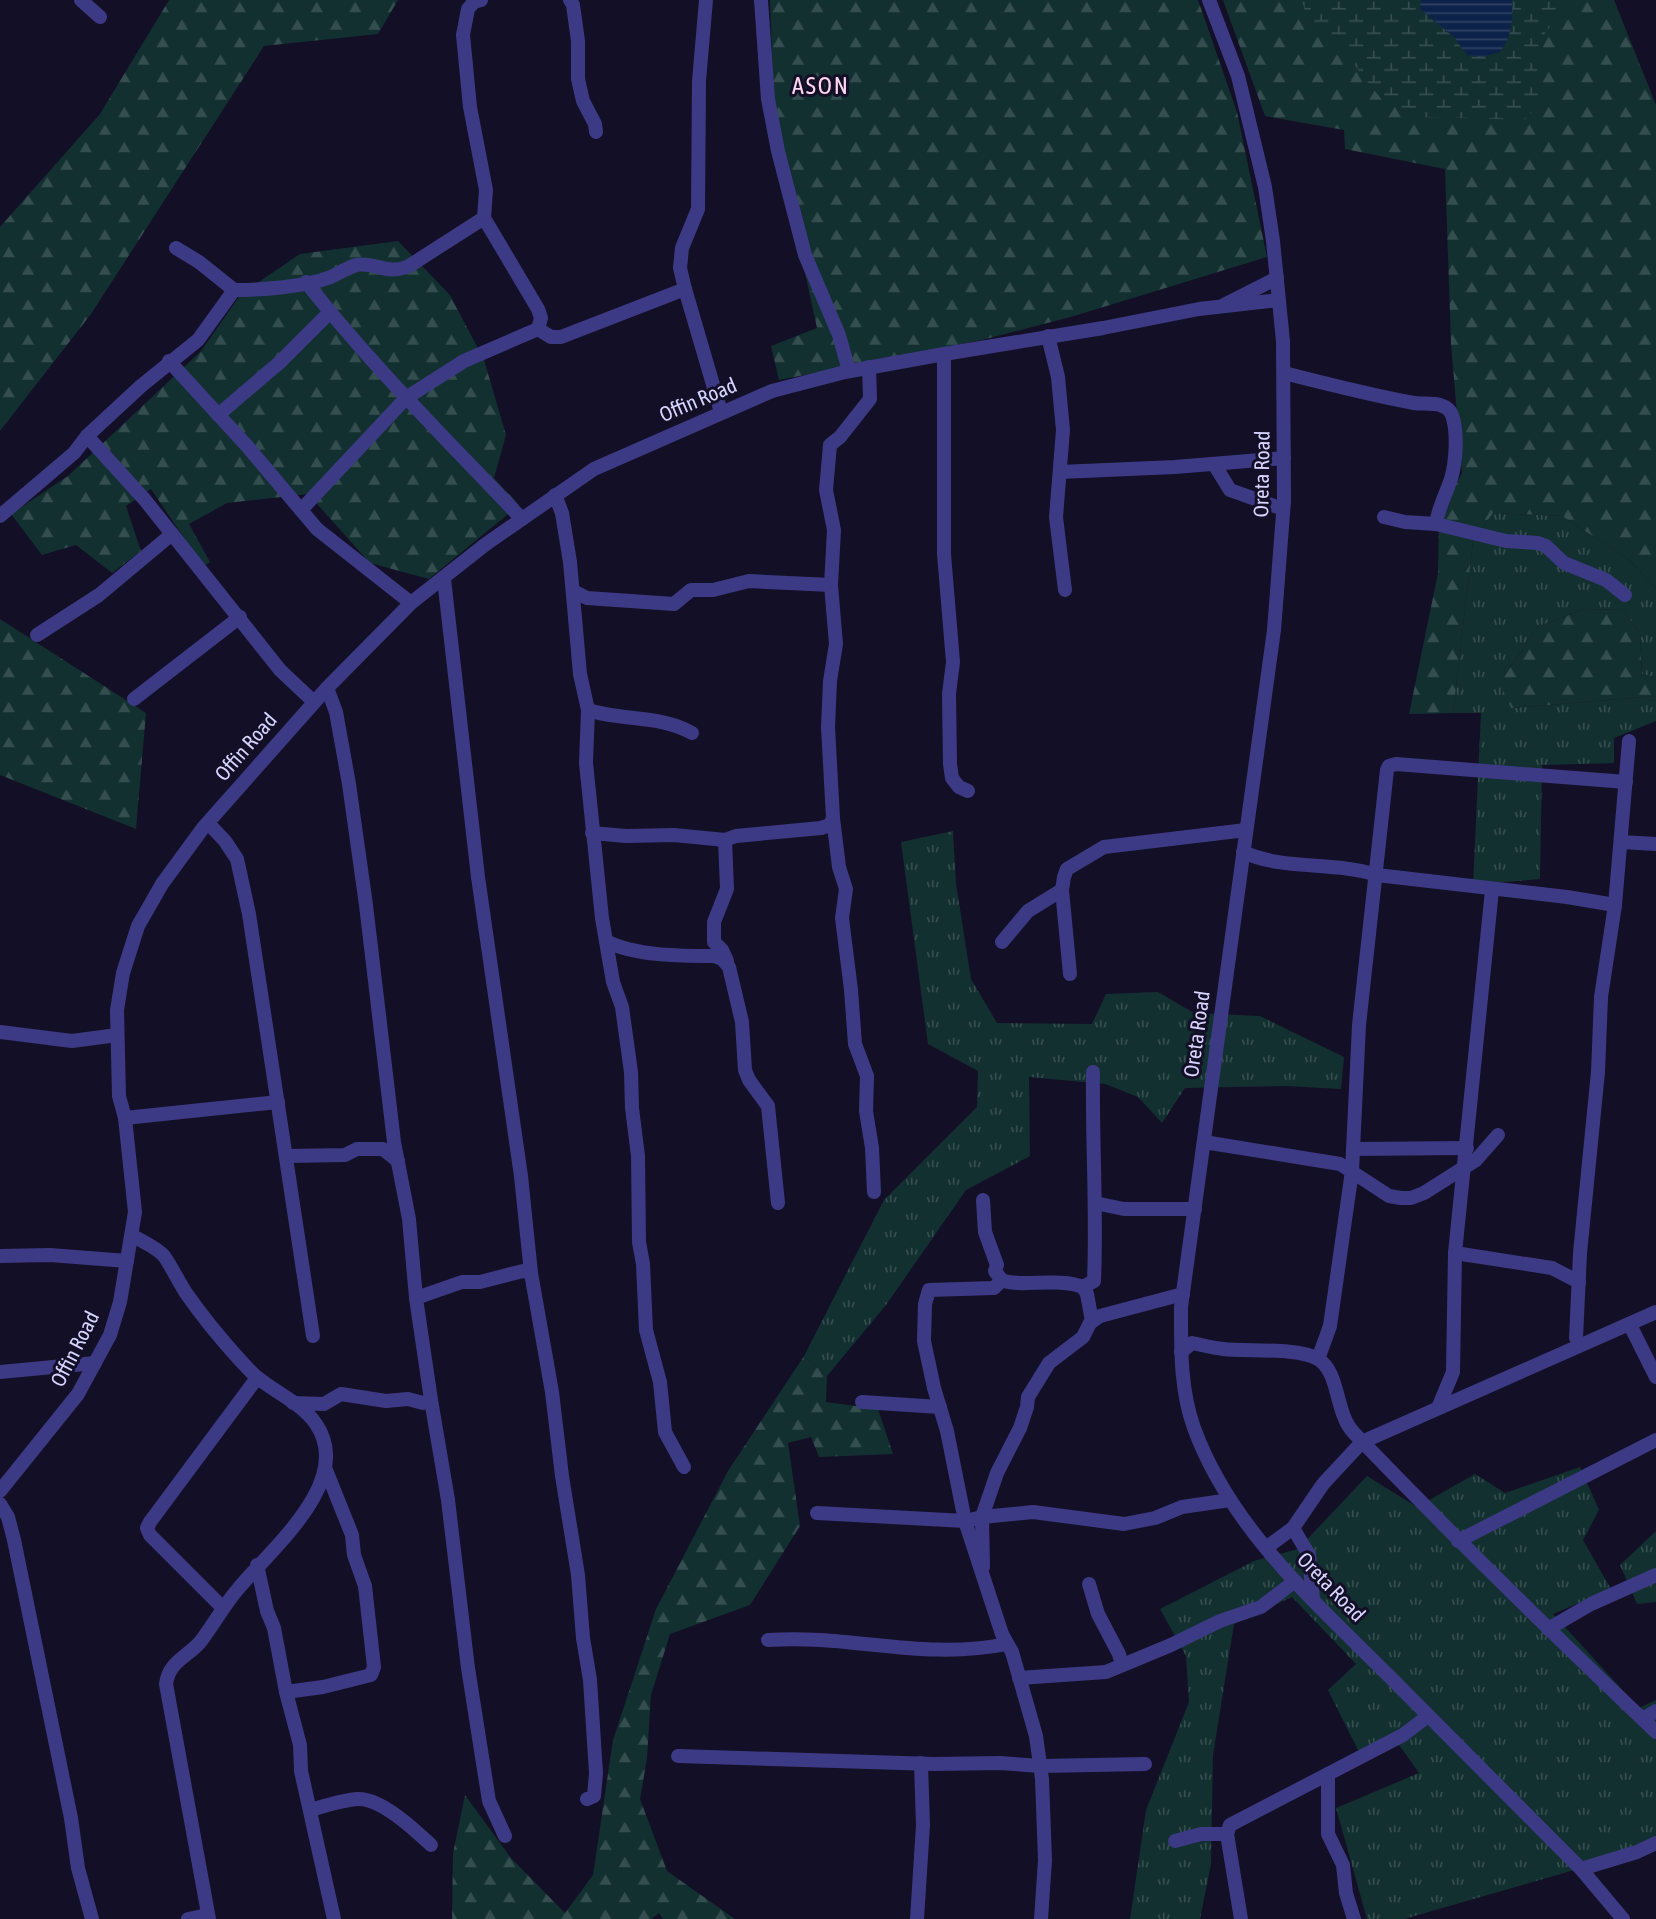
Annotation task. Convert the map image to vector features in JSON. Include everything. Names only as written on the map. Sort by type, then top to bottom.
[{"type":"street","points":[[81,0],[100,17]]},
{"type":"street","points":[[481,0],[463,4],[463,35],[470,107],[486,190],[484,218],[538,309],[541,318],[538,329]]},
{"type":"street","points":[[570,0],[578,41],[578,79],[583,101],[595,124],[596,132]]},
{"type":"street","points":[[706,0],[699,81],[698,209],[682,248],[680,268],[721,412]]},
{"type":"street","points":[[761,0],[768,99],[778,151],[805,255],[839,335],[849,371]]},
{"type":"street","name":"Oreta Road","points":[[1209,0],[1238,76],[1265,187],[1277,278],[1284,373],[1283,509],[1274,629],[1183,1294],[1181,1372],[1194,1426],[1216,1477],[1230,1500],[1267,1547],[1313,1600],[1581,1869],[1623,1919]]},
{"type":"street","points":[[176,248],[199,262],[234,290],[273,288],[329,278],[355,265],[366,264],[397,271],[484,218]]},
{"type":"street","points":[[1222,306],[1277,278]]},
{"type":"street","points":[[306,282],[406,398],[522,519]]},
{"type":"street","points":[[538,329],[551,337],[561,337],[685,289]]},
{"type":"street","points":[[0,516],[74,453],[88,436],[169,361],[198,340],[234,290]]},
{"type":"street","points":[[1222,306],[1278,300]]},
{"type":"street","name":"Offin Road","points":[[0,1491],[63,1414],[95,1363],[120,1302],[135,1212],[125,1118],[120,1096],[117,1010],[124,973],[138,926],[162,884],[208,823],[314,702],[411,603],[486,544],[594,469],[772,391],[849,371],[1222,306]]},
{"type":"street","points":[[218,415],[279,363],[330,312]]},
{"type":"street","points":[[301,510],[406,398],[464,361],[538,329]]},
{"type":"street","points":[[1048,336],[1059,390],[1063,430],[1056,517],[1065,590]]},
{"type":"street","points":[[944,354],[944,554],[953,662],[949,694],[950,764],[951,778],[968,791]]},
{"type":"street","points":[[169,361],[317,529],[411,603]]},
{"type":"street","points":[[869,368],[870,398],[840,437],[830,445],[826,490],[834,530],[831,585],[836,644],[830,681],[828,727],[833,818],[839,867],[846,889],[842,918],[852,990],[855,1044],[867,1076],[866,1111],[872,1149],[874,1192]]},
{"type":"street","points":[[1284,373],[1378,397],[1447,408],[1452,415],[1454,430],[1454,462],[1436,524]]},
{"type":"street","points":[[88,436],[172,534],[280,670],[314,702]]},
{"type":"street","points":[[1060,472],[1284,458]]},
{"type":"street","points":[[1214,464],[1230,489],[1283,509]]},
{"type":"street","points":[[555,495],[564,525],[580,674],[588,710],[586,763],[606,942],[622,1007],[631,1072],[638,1156],[639,1242],[643,1264],[646,1330],[660,1382],[665,1432],[684,1467]]},
{"type":"street","points":[[1384,517],[1405,522],[1436,524],[1506,541],[1538,543],[1546,546],[1564,563],[1606,580],[1625,595]]},
{"type":"street","points":[[37,635],[99,595],[172,534]]},
{"type":"street","points":[[444,579],[478,877],[521,1176],[531,1273],[552,1392],[576,1561],[590,1680],[596,1788],[594,1796],[587,1799]]},
{"type":"street","points":[[573,591],[587,598],[674,604],[691,590],[713,590],[740,582],[831,585]]},
{"type":"street","points":[[134,699],[240,617]]},
{"type":"street","points":[[327,688],[335,712],[349,784],[394,1142],[410,1219],[416,1298],[448,1500],[468,1668],[487,1788],[493,1813],[505,1836]]},
{"type":"street","points":[[588,710],[603,715],[681,727],[692,733]]},
{"type":"street","points":[[1576,1338],[1578,1282],[1598,1072],[1601,998],[1615,905],[1629,741]]},
{"type":"street","points":[[1318,1359],[1330,1326],[1352,1171],[1359,1025],[1389,766],[1396,764],[1626,782]]},
{"type":"street","points":[[592,833],[626,836],[674,835],[725,840],[736,836],[821,828],[830,825],[833,818]]},
{"type":"street","points":[[208,823],[237,859],[249,914],[313,1336]]},
{"type":"street","points":[[1070,974],[1062,890],[1063,877],[1068,869],[1104,847],[1246,830]]},
{"type":"street","points":[[725,840],[727,888],[717,912],[714,942],[722,950],[742,1023],[745,1070],[768,1107],[778,1203]]},
{"type":"street","points":[[1621,842],[1656,844]]},
{"type":"street","points":[[1242,852],[1272,862],[1352,869],[1377,875],[1615,905]]},
{"type":"street","points":[[1003,942],[1028,911],[1062,890]]},
{"type":"street","points":[[1438,1408],[1453,1372],[1455,1253],[1492,890]]},
{"type":"street","points":[[606,942],[634,950],[714,956],[727,965]]},
{"type":"street","points":[[0,1032],[72,1041],[117,1035]]},
{"type":"street","points":[[983,1200],[985,1232],[997,1265],[995,1271],[1003,1280],[1060,1281],[1083,1287],[1094,1281],[1096,1232],[1093,1072]]},
{"type":"street","points":[[125,1118],[278,1102]]},
{"type":"street","points":[[1204,1142],[1340,1164],[1390,1196],[1411,1198],[1424,1193],[1484,1153],[1498,1135]]},
{"type":"street","points":[[1353,1149],[1466,1147]]},
{"type":"street","points":[[287,1156],[345,1155],[358,1149],[383,1149],[398,1161]]},
{"type":"street","points":[[1095,1203],[1124,1209],[1195,1209]]},
{"type":"street","points":[[133,1236],[164,1256],[212,1327],[257,1378],[315,1422],[323,1436],[326,1470],[352,1535],[354,1555],[365,1586],[374,1667],[370,1675],[323,1687],[286,1692]]},
{"type":"street","points":[[1455,1253],[1552,1268],[1578,1282]]},
{"type":"street","points":[[0,1256],[50,1255],[127,1261]]},
{"type":"street","points":[[416,1298],[462,1282],[480,1282],[523,1271],[531,1273]]},
{"type":"street","points":[[1003,1280],[994,1288],[929,1290],[925,1304],[924,1341],[947,1431],[965,1521],[1036,1736],[1041,1766],[1045,1860],[1041,1919]]},
{"type":"street","points":[[1083,1287],[1092,1321]]},
{"type":"street","points":[[984,1578],[982,1517],[997,1473],[1020,1428],[1028,1397],[1049,1363],[1083,1337],[1092,1321],[1100,1316],[1183,1294]]},
{"type":"street","points":[[1267,1547],[1293,1528],[1323,1484],[1362,1442],[1656,1312]]},
{"type":"street","points":[[1630,1325],[1656,1377]]},
{"type":"street","points":[[1181,1352],[1192,1343],[1223,1349],[1299,1353],[1318,1359],[1329,1371],[1346,1426],[1458,1541],[1656,1731]]},
{"type":"street","points":[[0,1372],[95,1363]]},
{"type":"street","points":[[222,1607],[150,1535],[147,1528],[257,1378]]},
{"type":"street","points":[[293,1403],[324,1404],[341,1394],[386,1401],[431,1401]]},
{"type":"street","points":[[862,1402],[940,1407]]},
{"type":"street","points":[[1458,1541],[1656,1440]]},
{"type":"street","points":[[188,1919],[208,1917],[166,1684],[171,1667],[203,1639],[222,1607],[310,1506],[326,1470]]},
{"type":"street","points":[[817,1513],[965,1521],[1033,1512],[1124,1524],[1155,1518],[1182,1507],[1230,1500]]},
{"type":"street","points":[[0,1504],[8,1517],[14,1540],[71,1818],[78,1868],[92,1919]]},
{"type":"street","points":[[1293,1528],[1309,1555],[1313,1600]]},
{"type":"street","points":[[257,1565],[267,1611],[278,1642],[286,1692],[300,1745],[301,1771],[330,1919]]},
{"type":"street","points":[[1548,1629],[1591,1604],[1656,1575]]},
{"type":"street","points":[[1019,1678],[1101,1672],[1122,1665],[1220,1621],[1261,1607],[1295,1581]]},
{"type":"street","points":[[1090,1584],[1098,1614],[1122,1665]]},
{"type":"street","points":[[768,1640],[813,1638],[891,1648],[952,1651],[1007,1644]]},
{"type":"street","points":[[1643,1719],[1656,1711]]},
{"type":"street","points":[[1241,1919],[1227,1834],[1233,1821],[1403,1735],[1428,1716]]},
{"type":"street","points":[[678,1756],[1041,1766],[1145,1764]]},
{"type":"street","points":[[917,1919],[923,1825],[921,1763]]},
{"type":"street","points":[[1328,1774],[1328,1834],[1343,1865],[1346,1893],[1354,1919]]},
{"type":"street","points":[[310,1810],[365,1799],[404,1819],[431,1845]]},
{"type":"street","points":[[1175,1841],[1201,1834],[1227,1834]]},
{"type":"street","points":[[1581,1869],[1637,1852],[1656,1843]]},
{"type":"green space","points":[[169,0],[398,0],[378,34],[264,46],[91,314],[0,431],[0,227],[100,114]]},
{"type":"green space","points":[[770,0],[1198,0],[1237,112],[1267,257],[1074,316],[982,340],[779,380],[771,346],[817,328],[775,136]]},
{"type":"green space","points":[[1223,0],[1614,0],[1656,105],[1656,588],[1628,559],[1562,516],[1493,513],[1473,541],[1453,713],[1409,714],[1438,573],[1439,519],[1462,473],[1451,344],[1445,169],[1345,149],[1344,130],[1265,116]]},
{"type":"green space","points":[[1302,0],[1421,0],[1420,9],[1454,37],[1466,55],[1513,16],[1512,0],[1555,0],[1557,18],[1545,33],[1538,55],[1538,105],[1524,120],[1425,117],[1383,101],[1351,61],[1309,26]]},
{"type":"green space","points":[[398,241],[450,295],[484,360],[506,435],[494,478],[519,505],[429,579],[370,563],[308,494],[227,503],[189,524],[210,562],[206,565],[194,553],[151,489],[126,506],[141,551],[112,573],[76,545],[42,555],[11,514],[68,476],[201,351],[241,294],[300,254]]},
{"type":"green space","points":[[1493,513],[1562,516],[1628,559],[1656,588],[1656,678],[1642,674],[1640,634],[1623,610],[1584,609],[1537,627],[1504,677],[1512,708],[1656,696],[1656,721],[1614,738],[1614,763],[1542,765],[1540,879],[1473,885],[1481,713],[1453,713],[1473,541]]},
{"type":"green space","points":[[1584,609],[1623,610],[1640,634],[1642,674],[1656,678],[1656,696],[1511,708],[1503,690],[1504,677],[1537,627]]},
{"type":"green space","points":[[0,619],[146,713],[136,829],[0,775]]},
{"type":"green space","points":[[953,831],[956,884],[971,979],[997,1023],[1092,1024],[1106,994],[1158,992],[1194,1013],[1260,1016],[1344,1057],[1341,1089],[1287,1086],[1185,1088],[1162,1123],[1138,1097],[1105,1084],[1029,1077],[1030,1156],[966,1190],[886,1305],[827,1376],[804,1356],[884,1200],[977,1107],[978,1071],[928,1044],[901,842]]},
{"type":"green space","points":[[804,1356],[827,1376],[826,1402],[878,1409],[893,1454],[819,1457],[811,1437],[788,1443],[800,1526],[750,1605],[670,1634],[651,1695],[647,1758],[640,1799],[667,1871],[735,1919],[663,1919],[659,1913],[651,1919],[452,1919],[453,1853],[465,1795],[511,1858],[565,1913],[593,1875],[613,1740],[656,1609],[728,1471]]},
{"type":"green space","points":[[1580,1467],[1599,1510],[1583,1540],[1611,1589],[1553,1614],[1639,1708],[1656,1700],[1656,1836],[1616,1858],[1404,1919],[1367,1919],[1336,1808],[1419,1773],[1392,1735],[1359,1752],[1328,1690],[1356,1664],[1292,1597],[1234,1624],[1213,1755],[1211,1864],[1200,1919],[1130,1919],[1146,1810],[1189,1702],[1186,1656],[1160,1609],[1254,1561],[1298,1549],[1367,1476],[1417,1507],[1475,1474],[1505,1493]]},
{"type":"green space","points":[[1656,1531],[1656,1602],[1637,1604],[1620,1565]]},
{"type":"water","points":[[1421,0],[1512,0],[1511,28],[1504,46],[1500,52],[1482,57],[1467,55],[1454,37],[1420,9]]},
{"type":"district","name":"ASON","points":[[821,86]]}]
